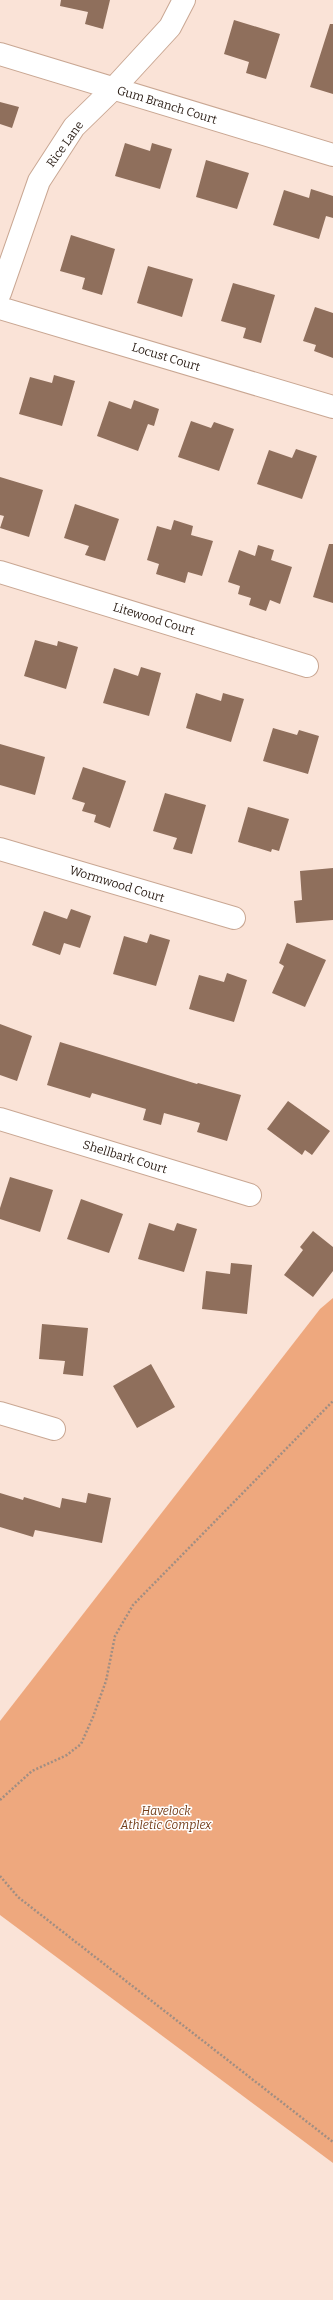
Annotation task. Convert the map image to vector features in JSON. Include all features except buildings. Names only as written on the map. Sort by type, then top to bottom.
[{"type":"street","name":"Rice Lane","points":[[0,293],[40,181],[74,127],[114,88],[170,26],[184,0]]},
{"type":"street","name":"Gum Branch Court","points":[[0,54],[333,155]]},
{"type":"street","name":"Locust Court","points":[[0,308],[333,407]]},
{"type":"street","name":"Litewood Court","points":[[0,572],[307,666]]},
{"type":"street","name":"Wormwood Court","points":[[0,849],[234,918]]},
{"type":"street","name":"Shellbark Court","points":[[0,1119],[250,1195]]},
{"type":"street","points":[[0,1413],[54,1429]]},
{"type":"path","points":[[0,1800],[32,1771],[67,1755],[81,1744],[106,1681],[115,1636],[133,1605],[333,1401]]},
{"type":"path","points":[[0,1876],[18,1897],[333,2142]]},
{"type":"green space","name":"Havelock Athletic Complex","points":[[333,1298],[333,2163],[0,1915],[0,1721],[320,1309]]}]
